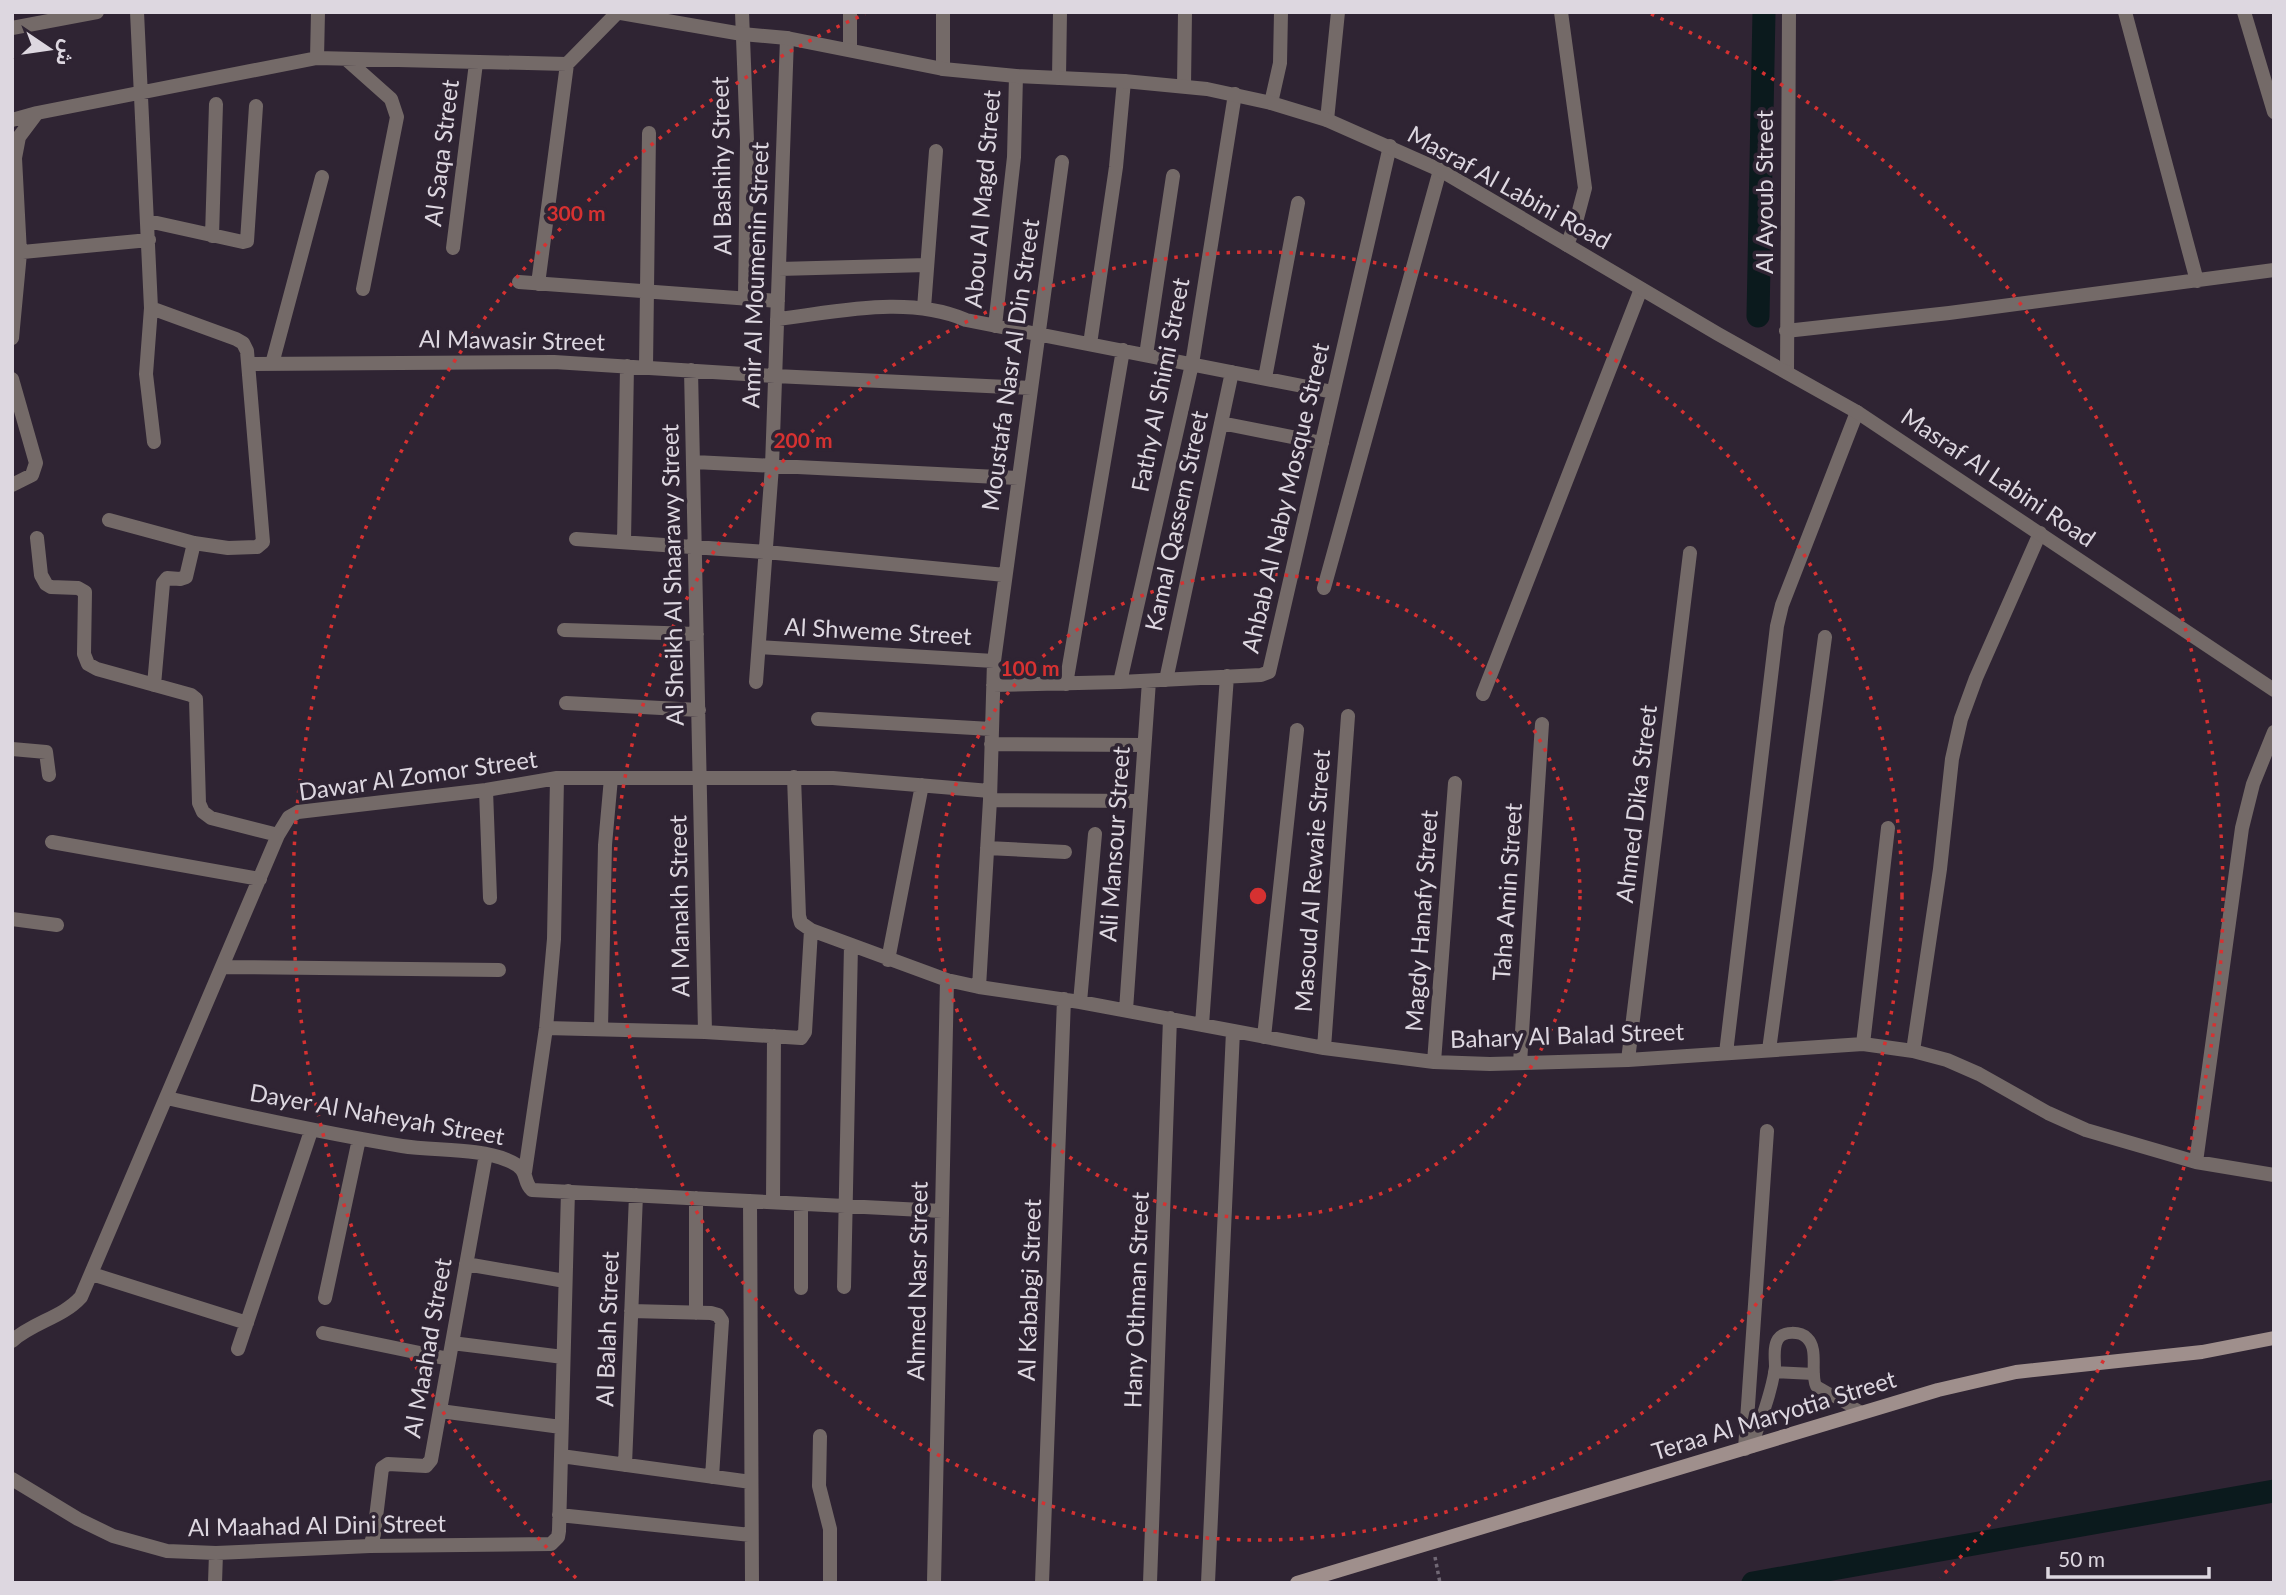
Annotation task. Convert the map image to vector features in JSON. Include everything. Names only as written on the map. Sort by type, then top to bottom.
[{"type":"main road","name":"Teraa Al Maryotia Street","points":[[1297,1583],[1938,1390],[2016,1372],[2202,1352],[2274,1338]]},
{"type":"street","points":[[12,29],[97,12]]},
{"type":"street","points":[[137,12],[151,308],[146,374],[154,442]]},
{"type":"street","points":[[317,58],[318,12]]},
{"type":"street","points":[[538,284],[567,64],[617,12]]},
{"type":"street","name":"Masraf Al Labini Road","points":[[617,12],[742,34],[787,38],[850,49],[943,69],[1184,86],[1235,94],[1327,120],[1440,170],[1857,412],[2274,690]]},
{"type":"street","name":"Al Bashihy Street","points":[[742,12],[747,141],[745,298]]},
{"type":"street","points":[[850,12],[850,49]]},
{"type":"street","points":[[943,12],[943,69]]},
{"type":"street","points":[[1059,78],[1060,12]]},
{"type":"street","points":[[1184,86],[1185,12]]},
{"type":"street","points":[[1271,103],[1280,63],[1281,12]]},
{"type":"street","points":[[1327,120],[1338,12]]},
{"type":"street","points":[[1561,12],[1585,188],[1567,245]]},
{"type":"street","name":"Al Ayoub Street","points":[[1787,372],[1789,12]]},
{"type":"street","points":[[2125,12],[2197,281]]},
{"type":"street","points":[[2244,12],[2274,112]]},
{"type":"street","name":"Amir Al Moumenin Street","points":[[756,682],[772,466],[787,38]]},
{"type":"street","points":[[12,120],[317,58],[567,64]]},
{"type":"street","points":[[346,59],[391,99],[397,117],[363,289]]},
{"type":"street","name":"Al Saqa Street","points":[[453,248],[476,63]]},
{"type":"street","name":"Abou Al Magd Street","points":[[995,326],[1014,157],[1016,76]]},
{"type":"street","points":[[1090,344],[1116,167],[1124,81]]},
{"type":"street","name":"Fathy Al Shimi Street","points":[[1120,682],[1192,364],[1235,94]]},
{"type":"street","points":[[212,236],[216,104]]},
{"type":"street","points":[[148,221],[243,243],[248,239],[256,106]]},
{"type":"street","points":[[12,338],[16,253],[15,158],[19,137],[37,113]]},
{"type":"street","points":[[646,367],[649,133]]},
{"type":"street","name":"Ahbab Al Naby Mosque Street","points":[[993,685],[1149,681],[1261,675],[1269,672],[1390,146]]},
{"type":"street","points":[[924,309],[936,151]]},
{"type":"street","name":"Moustafa Nasr Al Din Street","points":[[979,987],[990,796],[994,661],[1062,162]]},
{"type":"street","points":[[1324,588],[1440,170]]},
{"type":"street","points":[[1146,355],[1173,176]]},
{"type":"street","points":[[272,364],[322,177]]},
{"type":"street","points":[[1265,378],[1298,203]]},
{"type":"street","points":[[16,253],[149,240]]},
{"type":"street","points":[[779,269],[927,265]]},
{"type":"street","points":[[1786,331],[1949,313],[2274,270]]},
{"type":"street","points":[[519,282],[778,300]]},
{"type":"street","points":[[1483,694],[1641,289]]},
{"type":"street","points":[[777,318],[879,307],[924,309],[946,312],[966,320],[995,326],[1333,392]]},
{"type":"street","points":[[109,520],[194,543],[228,548],[257,547],[262,544],[247,351],[243,343],[151,308]]},
{"type":"street","points":[[1066,684],[1123,350]]},
{"type":"street","name":"Al Mawasir Street","points":[[248,364],[519,361],[1031,388]]},
{"type":"street","points":[[624,542],[627,366]]},
{"type":"street","name":"Al Sheikh Al Shaarawy Street","points":[[691,370],[700,780]]},
{"type":"street","name":"Kamal Qassem Street","points":[[1166,680],[1232,372]]},
{"type":"street","points":[[12,379],[36,463],[32,475],[12,485]]},
{"type":"street","points":[[1726,1052],[1777,626],[1787,593],[1857,412]]},
{"type":"street","points":[[1221,423],[1322,443]]},
{"type":"street","points":[[694,462],[1018,478]]},
{"type":"street","points":[[1913,1051],[1940,869],[1952,759],[1961,719],[1976,678],[2040,533]]},
{"type":"street","points":[[37,538],[41,575],[46,584],[51,587],[78,588],[85,593],[84,653],[88,664],[97,669],[191,695],[196,699],[199,803],[203,812],[211,818],[278,835]]},
{"type":"street","points":[[576,539],[766,552],[1005,575]]},
{"type":"street","points":[[154,685],[163,583],[169,577],[186,577],[194,543]]},
{"type":"street","name":"Ahmed Dika Street","points":[[1628,1060],[1690,553]]},
{"type":"street","points":[[564,630],[697,634]]},
{"type":"street","points":[[1769,1049],[1825,637]]},
{"type":"street","name":"Al Shweme Street","points":[[759,648],[994,661]]},
{"type":"street","points":[[1202,1025],[1227,676]]},
{"type":"street","name":"Ali Mansour Street","points":[[1126,1010],[1149,681]]},
{"type":"street","points":[[566,703],[699,710]]},
{"type":"street","name":"Masoud Al Rewaie Street","points":[[1324,1048],[1348,716]]},
{"type":"street","points":[[818,719],[991,729]]},
{"type":"street","name":"Taha Amin Street","points":[[1520,1063],[1542,724]]},
{"type":"street","points":[[1264,1037],[1297,730]]},
{"type":"street","points":[[2196,1162],[2242,828],[2253,784],[2274,732]]},
{"type":"street","points":[[991,744],[1144,745]]},
{"type":"street","points":[[12,749],[46,752],[49,775]]},
{"type":"street","points":[[546,1028],[705,1032],[801,1038],[805,1035],[811,930],[801,923],[799,916],[794,777]]},
{"type":"street","points":[[525,1172],[546,1028],[554,939],[556,778]]},
{"type":"street","name":"Dawar Al Zomor Street","points":[[12,1341],[35,1325],[71,1308],[81,1297],[278,835],[289,817],[298,812],[486,790],[556,778],[861,779],[990,796],[1140,801]]},
{"type":"street","points":[[601,1028],[605,845],[611,778]]},
{"type":"street","name":"Al Manakh Street","points":[[700,780],[705,1032]]},
{"type":"street","name":"Magdy Hanafy Street","points":[[1434,1062],[1455,783]]},
{"type":"street","points":[[888,960],[922,785]]},
{"type":"street","points":[[486,790],[490,898]]},
{"type":"street","points":[[1863,1044],[1888,828]]},
{"type":"street","points":[[1080,1002],[1095,834]]},
{"type":"street","points":[[52,842],[260,878]]},
{"type":"street","points":[[987,849],[1065,852]]},
{"type":"street","points":[[12,919],[57,925]]},
{"type":"street","name":"Bahary Al Balad Street","points":[[811,930],[888,960],[947,980],[979,987],[1064,999],[1324,1048],[1434,1062],[1628,1060],[1863,1044],[1913,1051],[1947,1060],[1979,1073],[2067,1122],[2196,1162],[2274,1175]]},
{"type":"street","points":[[844,1287],[851,946]]},
{"type":"street","points":[[223,967],[499,970]]},
{"type":"street","name":"Ahmed Nasr Street","points":[[934,1583],[947,980]]},
{"type":"street","name":"Al Kababgi Street","points":[[1042,1583],[1064,999]]},
{"type":"street","name":"Hany Othman Street","points":[[1150,1583],[1170,1018]]},
{"type":"street","points":[[1208,1583],[1233,1031]]},
{"type":"street","points":[[773,1202],[774,1036]]},
{"type":"street","name":"Dayer Al Naheyah Street","points":[[167,1098],[312,1131],[419,1148],[486,1154],[508,1160],[525,1172],[530,1189],[942,1211]]},
{"type":"street","points":[[238,1349],[312,1131]]},
{"type":"street","points":[[1749,1448],[1767,1131]]},
{"type":"street","points":[[325,1298],[359,1139]]},
{"type":"street","name":"Al Maahad Street","points":[[370,1546],[374,1534],[382,1468],[388,1464],[428,1465],[486,1154]]},
{"type":"street","points":[[568,1191],[559,1515],[751,1535]]},
{"type":"street","name":"Al Balah Street","points":[[625,1465],[636,1195]]},
{"type":"street","points":[[696,1198],[696,1313]]},
{"type":"street","points":[[750,1201],[751,1583]]},
{"type":"street","points":[[801,1204],[801,1287]]},
{"type":"street","points":[[466,1264],[565,1281]]},
{"type":"street","points":[[92,1274],[247,1323]]},
{"type":"street","points":[[631,1311],[715,1314],[720,1318],[723,1325],[712,1477]]},
{"type":"street","points":[[323,1333],[449,1359]]},
{"type":"street","points":[[452,1343],[563,1357]]},
{"type":"street","points":[[440,1411],[561,1427]]},
{"type":"street","points":[[820,1436],[818,1486],[830,1529],[830,1583]]},
{"type":"street","points":[[561,1456],[751,1482]]},
{"type":"street","name":"Al Maahad Al Dini Street","points":[[12,1479],[78,1519],[113,1536],[167,1551],[216,1553],[370,1546],[547,1544],[558,1537],[559,1515]]},
{"type":"street","points":[[215,1583],[216,1553]]},
{"type":"lane","points":[[1749,1448],[1774,1372],[1775,1346],[1778,1337],[1786,1333],[1798,1333],[1807,1338],[1812,1346],[1814,1381],[1820,1389],[1863,1413]]},
{"type":"lane","points":[[1774,1372],[1814,1374]]},
{"type":"path","points":[[1439,1575],[1440,1583]]},
{"type":"waterway","points":[[1758,316],[1764,12]]},
{"type":"waterway","points":[[1753,1583],[2274,1491]]}]
